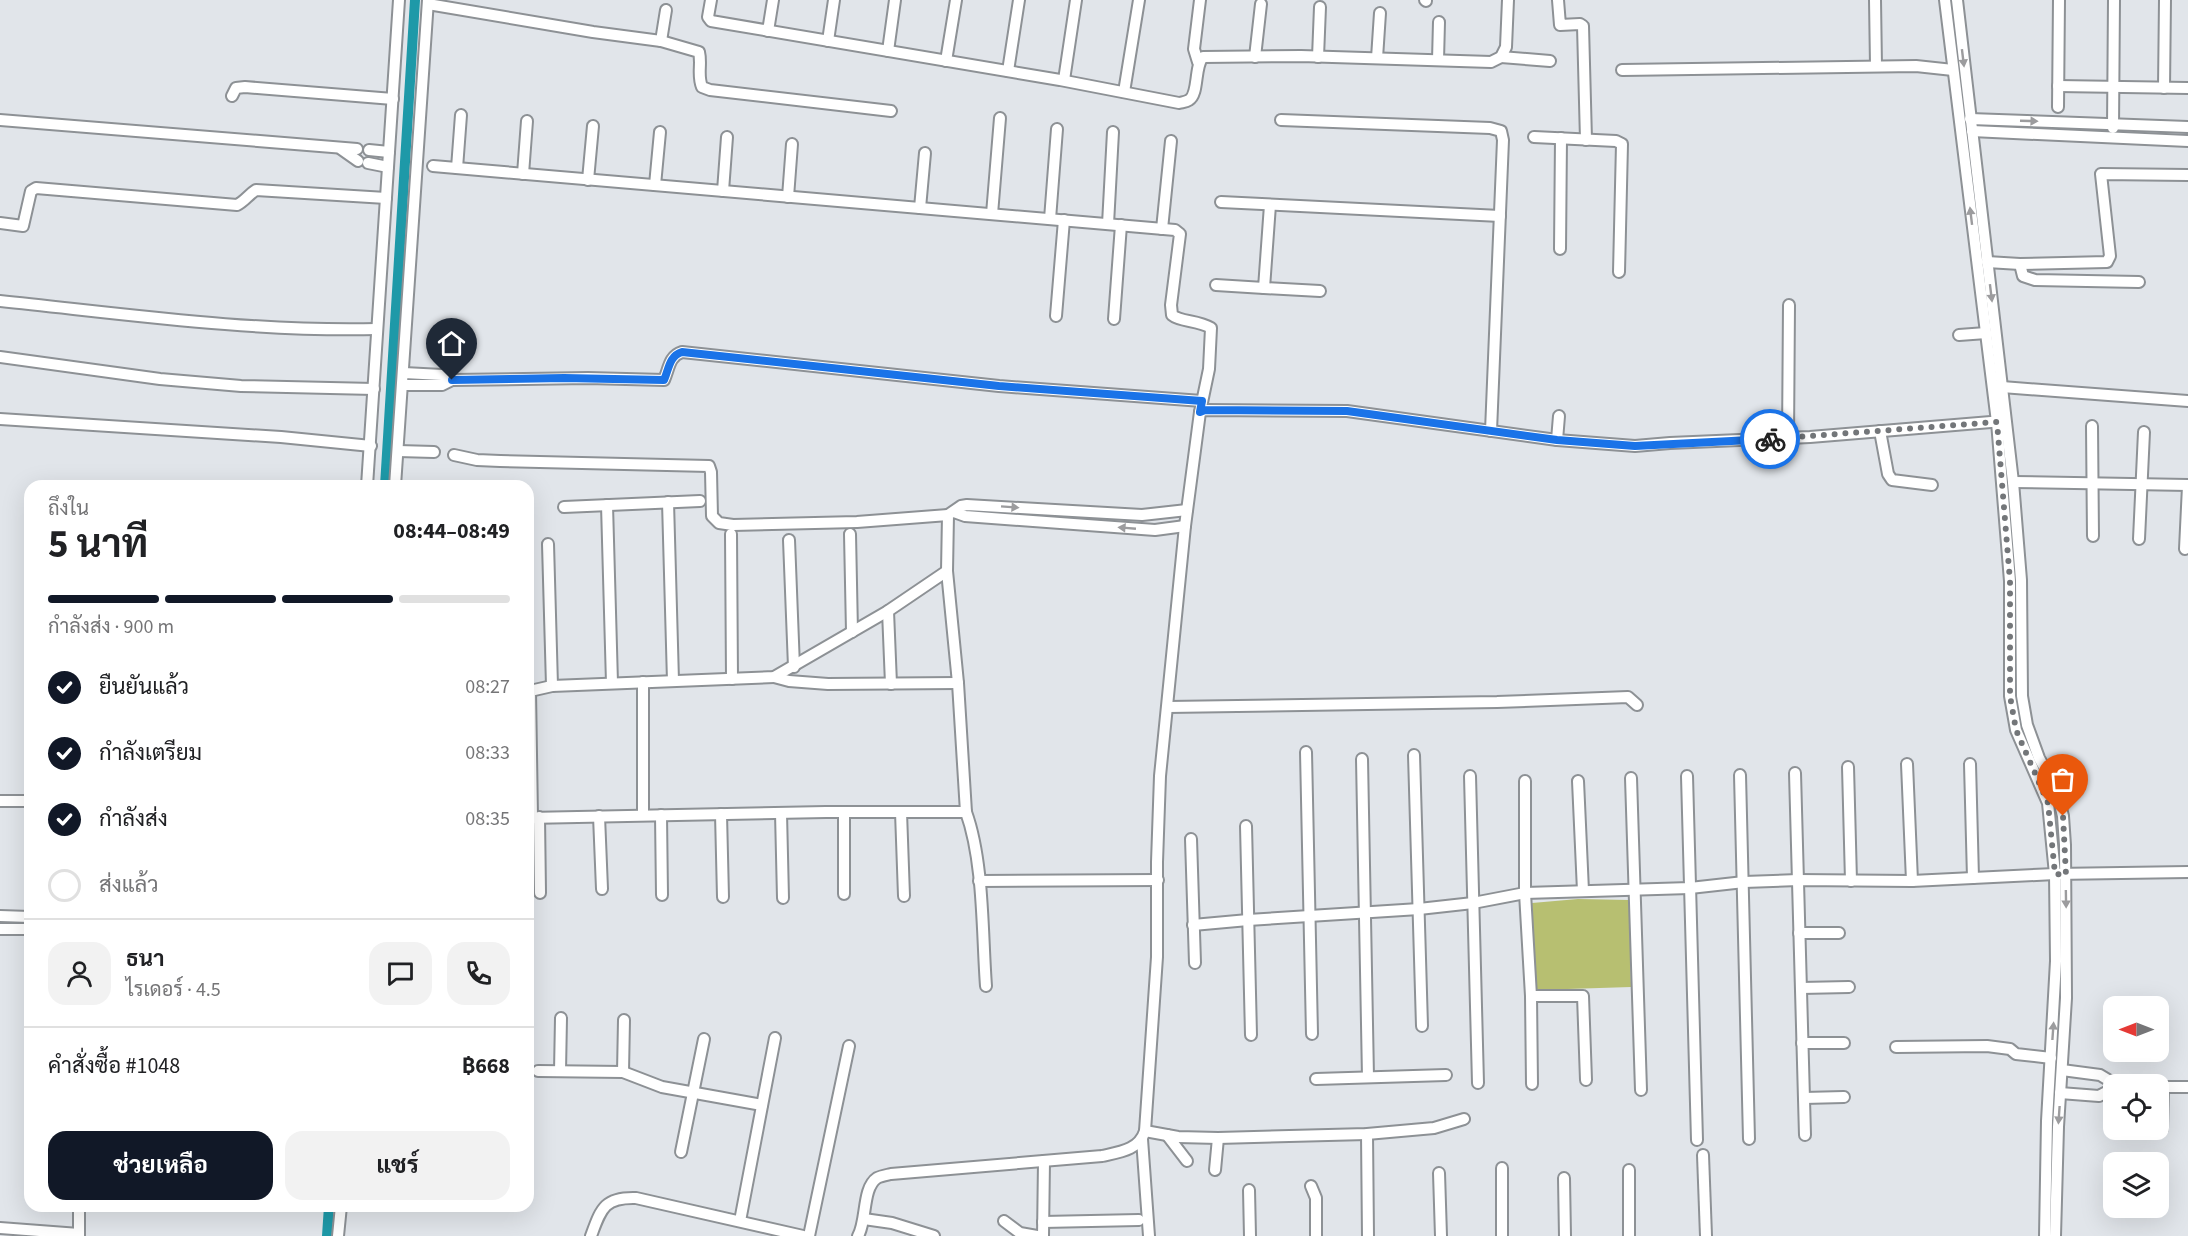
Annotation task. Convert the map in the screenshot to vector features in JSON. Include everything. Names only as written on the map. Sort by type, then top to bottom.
[{"type":"street","points":[[368,480],[399,0]]},
{"type":"street","points":[[711,0],[708,17],[711,21],[1064,80],[1179,103],[1189,100],[1193,95],[1198,62],[1194,49],[1200,0]]},
{"type":"street","points":[[768,31],[772,0]]},
{"type":"street","points":[[828,41],[834,0]]},
{"type":"street","points":[[888,51],[896,0]]},
{"type":"street","points":[[946,61],[956,0]]},
{"type":"street","points":[[1008,71],[1019,0]]},
{"type":"street","points":[[1064,80],[1076,0]]},
{"type":"street","points":[[1124,92],[1140,0]]},
{"type":"street","points":[[1501,57],[1506,47],[1508,0]]},
{"type":"street","points":[[1558,0],[1560,25],[1580,24],[1583,26],[1586,140]]},
{"type":"street","points":[[1875,0],[1876,66]]},
{"type":"street","points":[[1945,0],[1986,333],[2013,482],[2021,580],[2022,696],[2027,725],[2039,758],[2056,789],[2063,816],[2047,1121],[2045,1236]]},
{"type":"street","points":[[1957,0],[2002,387],[2010,581],[2010,696],[2016,730],[2048,803],[2061,874],[2066,998],[2055,1236]]},
{"type":"street","points":[[2058,107],[2059,0]]},
{"type":"street","points":[[2113,137],[2114,0]]},
{"type":"street","points":[[2164,88],[2165,0]]},
{"type":"street","points":[[396,480],[428,2],[593,32],[661,40],[699,52],[701,60],[699,81],[702,87],[710,90],[891,111]]},
{"type":"street","points":[[1255,57],[1260,4]]},
{"type":"street","points":[[1318,57],[1320,7]]},
{"type":"street","points":[[661,40],[666,10]]},
{"type":"street","points":[[1377,58],[1380,13]]},
{"type":"street","points":[[1438,60],[1439,22]]},
{"type":"street","points":[[1198,62],[1203,57],[1377,58],[1491,62],[1501,57],[1550,61]]},
{"type":"street","points":[[1622,70],[1916,66],[1953,70]]},
{"type":"street","points":[[2058,86],[2188,88]]},
{"type":"street","points":[[232,96],[236,88],[245,87],[393,99]]},
{"type":"street","points":[[457,168],[461,115]]},
{"type":"street","points":[[992,214],[1000,118]]},
{"type":"street","points":[[1970,119],[2188,127]]},
{"type":"street","points":[[0,120],[389,152]]},
{"type":"street","points":[[1281,120],[1490,128],[1501,131],[1503,140],[1491,431]]},
{"type":"street","points":[[523,174],[527,121]]},
{"type":"street","points":[[588,180],[593,126]]},
{"type":"street","points":[[1050,219],[1057,129]]},
{"type":"street","points":[[1972,131],[2188,141]]},
{"type":"street","points":[[655,185],[660,132]]},
{"type":"street","points":[[1108,224],[1113,132]]},
{"type":"street","points":[[1534,136],[1617,141],[1623,144],[1619,272]]},
{"type":"street","points":[[723,191],[727,137]]},
{"type":"street","points":[[1560,249],[1561,138]]},
{"type":"street","points":[[1162,228],[1171,141]]},
{"type":"street","points":[[788,197],[792,144]]},
{"type":"street","points":[[341,148],[363,162],[388,166]]},
{"type":"street","points":[[920,208],[925,153]]},
{"type":"street","points":[[433,166],[1162,228],[1175,230],[1180,234],[1171,305],[1172,315],[1176,318],[1202,322],[1211,328],[1209,369],[1201,406],[1185,526],[1160,776],[1157,957],[1143,1135],[1149,1236]]},
{"type":"street","points":[[1988,262],[2020,264],[2107,262],[2110,256],[2101,174],[2188,175]]},
{"type":"street","points":[[0,224],[23,226],[31,191],[36,188],[237,205],[244,202],[249,194],[256,190],[386,198]]},
{"type":"street","points":[[1221,202],[1500,216]]},
{"type":"street","points":[[1264,288],[1270,205]]},
{"type":"street","points":[[1056,316],[1064,220]]},
{"type":"street","points":[[1114,320],[1121,225]]},
{"type":"street","points":[[2020,264],[2023,276],[2035,280],[2139,282]]},
{"type":"street","points":[[1216,285],[1320,291]]},
{"type":"street","points":[[0,301],[260,327],[377,329]]},
{"type":"street","points":[[1788,438],[1789,305]]},
{"type":"street","points":[[1959,335],[1986,333]]},
{"type":"street","points":[[404,373],[442,375],[452,380],[597,378],[664,380],[671,359],[675,354],[682,352],[1201,406],[1205,410],[1347,411],[1557,440],[1635,446],[1788,438],[2002,422]]},
{"type":"street","points":[[0,357],[229,386],[374,389]]},
{"type":"street","points":[[403,385],[442,386],[452,380]]},
{"type":"street","points":[[2002,387],[2188,401]]},
{"type":"street","points":[[1557,440],[1558,416]]},
{"type":"street","points":[[0,418],[370,446]]},
{"type":"street","points":[[2092,426],[2093,536]]},
{"type":"street","points":[[1880,431],[1888,474],[1892,480],[1932,485]]},
{"type":"street","points":[[2139,538],[2144,432]]},
{"type":"street","points":[[398,451],[434,452]]},
{"type":"street","points":[[454,455],[477,460],[500,461],[709,466],[712,516],[720,523],[733,525],[846,522],[951,514],[1155,530],[1185,526]]},
{"type":"street","points":[[2013,482],[2188,485],[2185,549]]},
{"type":"street","points":[[564,507],[700,501]]},
{"type":"street","points":[[668,502],[673,681]]},
{"type":"street","points":[[607,505],[612,683]]},
{"type":"street","points":[[986,986],[979,881],[971,827],[966,812],[958,683],[947,571],[951,514],[961,506],[1142,515],[1187,510]]},
{"type":"street","points":[[731,534],[732,679]]},
{"type":"street","points":[[850,534],[852,632]]},
{"type":"street","points":[[789,540],[794,667]]},
{"type":"street","points":[[548,544],[552,686]]},
{"type":"street","points":[[774,677],[888,611],[947,571]]},
{"type":"street","points":[[888,611],[891,684]]},
{"type":"street","points":[[534,690],[552,686],[774,677],[789,681],[828,684],[958,683]]},
{"type":"street","points":[[643,682],[643,815]]},
{"type":"street","points":[[1168,707],[1628,698],[1636,705]]},
{"type":"street","points":[[1306,752],[1312,1034]]},
{"type":"street","points":[[1414,755],[1422,1026]]},
{"type":"street","points":[[1362,759],[1368,1077]]},
{"type":"street","points":[[1907,764],[1912,881]]},
{"type":"street","points":[[1970,764],[1973,878]]},
{"type":"street","points":[[1848,767],[1851,881]]},
{"type":"street","points":[[1795,773],[1805,1135]]},
{"type":"street","points":[[1740,775],[1749,1139]]},
{"type":"street","points":[[1470,776],[1478,1083]]},
{"type":"street","points":[[1687,776],[1697,1140]]},
{"type":"street","points":[[1631,778],[1641,1090]]},
{"type":"street","points":[[1525,781],[1525,893],[1531,996],[1532,1084]]},
{"type":"street","points":[[1578,781],[1583,891]]},
{"type":"street","points":[[0,801],[24,801]]},
{"type":"street","points":[[844,812],[844,894]]},
{"type":"street","points":[[901,812],[904,896]]},
{"type":"street","points":[[534,817],[966,812]]},
{"type":"street","points":[[781,813],[783,898]]},
{"type":"street","points":[[722,814],[723,897]]},
{"type":"street","points":[[661,815],[662,895]]},
{"type":"street","points":[[599,816],[602,889]]},
{"type":"street","points":[[1246,826],[1251,1035]]},
{"type":"street","points":[[534,828],[540,893]]},
{"type":"street","points":[[1191,839],[1195,963]]},
{"type":"street","points":[[1193,925],[1419,909],[1473,903],[1525,893],[1690,888],[1744,882],[1798,880],[1912,881],[2061,874],[2188,872]]},
{"type":"street","points":[[979,881],[1158,880]]},
{"type":"street","points":[[0,916],[24,917]]},
{"type":"street","points":[[0,929],[24,929]]},
{"type":"street","points":[[1799,933],[1839,933]]},
{"type":"street","points":[[1801,988],[1850,987]]},
{"type":"street","points":[[1531,996],[1583,996],[1586,1080]]},
{"type":"street","points":[[560,1071],[561,1018]]},
{"type":"street","points":[[622,1072],[624,1020]]},
{"type":"street","points":[[740,1221],[775,1038]]},
{"type":"street","points":[[681,1152],[704,1039]]},
{"type":"street","points":[[1802,1043],[1844,1043]]},
{"type":"street","points":[[808,1236],[849,1046]]},
{"type":"street","points":[[1896,1047],[1987,1046],[2010,1049],[2016,1054],[2051,1058]]},
{"type":"street","points":[[2062,1070],[2103,1077]]},
{"type":"street","points":[[538,1071],[622,1072],[662,1087],[762,1105]]},
{"type":"street","points":[[1316,1079],[1446,1075]]},
{"type":"street","points":[[2169,1088],[2188,1087]]},
{"type":"street","points":[[2060,1093],[2099,1096],[2103,1093]]},
{"type":"street","points":[[1804,1098],[1844,1097]]},
{"type":"street","points":[[858,1236],[864,1220],[870,1186],[877,1178],[891,1174],[1102,1156],[1126,1151],[1143,1135],[1218,1138],[1367,1134],[1434,1128],[1464,1119]]},
{"type":"street","points":[[1367,1134],[1368,1236]]},
{"type":"street","points":[[1167,1135],[1187,1161]]},
{"type":"street","points":[[1215,1170],[1218,1138]]},
{"type":"street","points":[[1703,1155],[1706,1236]]},
{"type":"street","points":[[1043,1236],[1044,1161]]},
{"type":"street","points":[[1502,1168],[1502,1236]]},
{"type":"street","points":[[1629,1170],[1629,1236]]},
{"type":"street","points":[[1439,1173],[1441,1236]]},
{"type":"street","points":[[1564,1178],[1565,1236]]},
{"type":"street","points":[[1311,1186],[1316,1198],[1316,1236]]},
{"type":"street","points":[[1249,1190],[1250,1236]]},
{"type":"street","points":[[591,1236],[603,1209],[620,1198],[636,1198],[803,1236]]},
{"type":"street","points":[[0,1228],[79,1235],[79,1212]]},
{"type":"street","points":[[338,1236],[340,1212]]},
{"type":"street","points":[[864,1220],[892,1223],[934,1236]]},
{"type":"street","points":[[1043,1222],[1138,1220]]},
{"type":"street","points":[[1004,1221],[1020,1233],[1037,1236]]},
{"type":"green space","points":[[1578,899],[1629,900],[1631,987],[1536,990],[1532,903]]},
{"type":"waterway","points":[[385,480],[415,0]]},
{"type":"waterway","points":[[327,1236],[329,1212]]},
{"type":"way so far","points":[[1770,439],[1997,422],[2010,581],[2010,696],[2016,730],[2048,803],[2055,874],[2066,875],[2063,816]]},
{"type":"route","points":[[452,380],[588,378],[664,380],[671,359],[675,354],[682,352],[999,386],[1202,401],[1200,412],[1205,410],[1347,411],[1557,440],[1635,446],[1770,439]]}]
